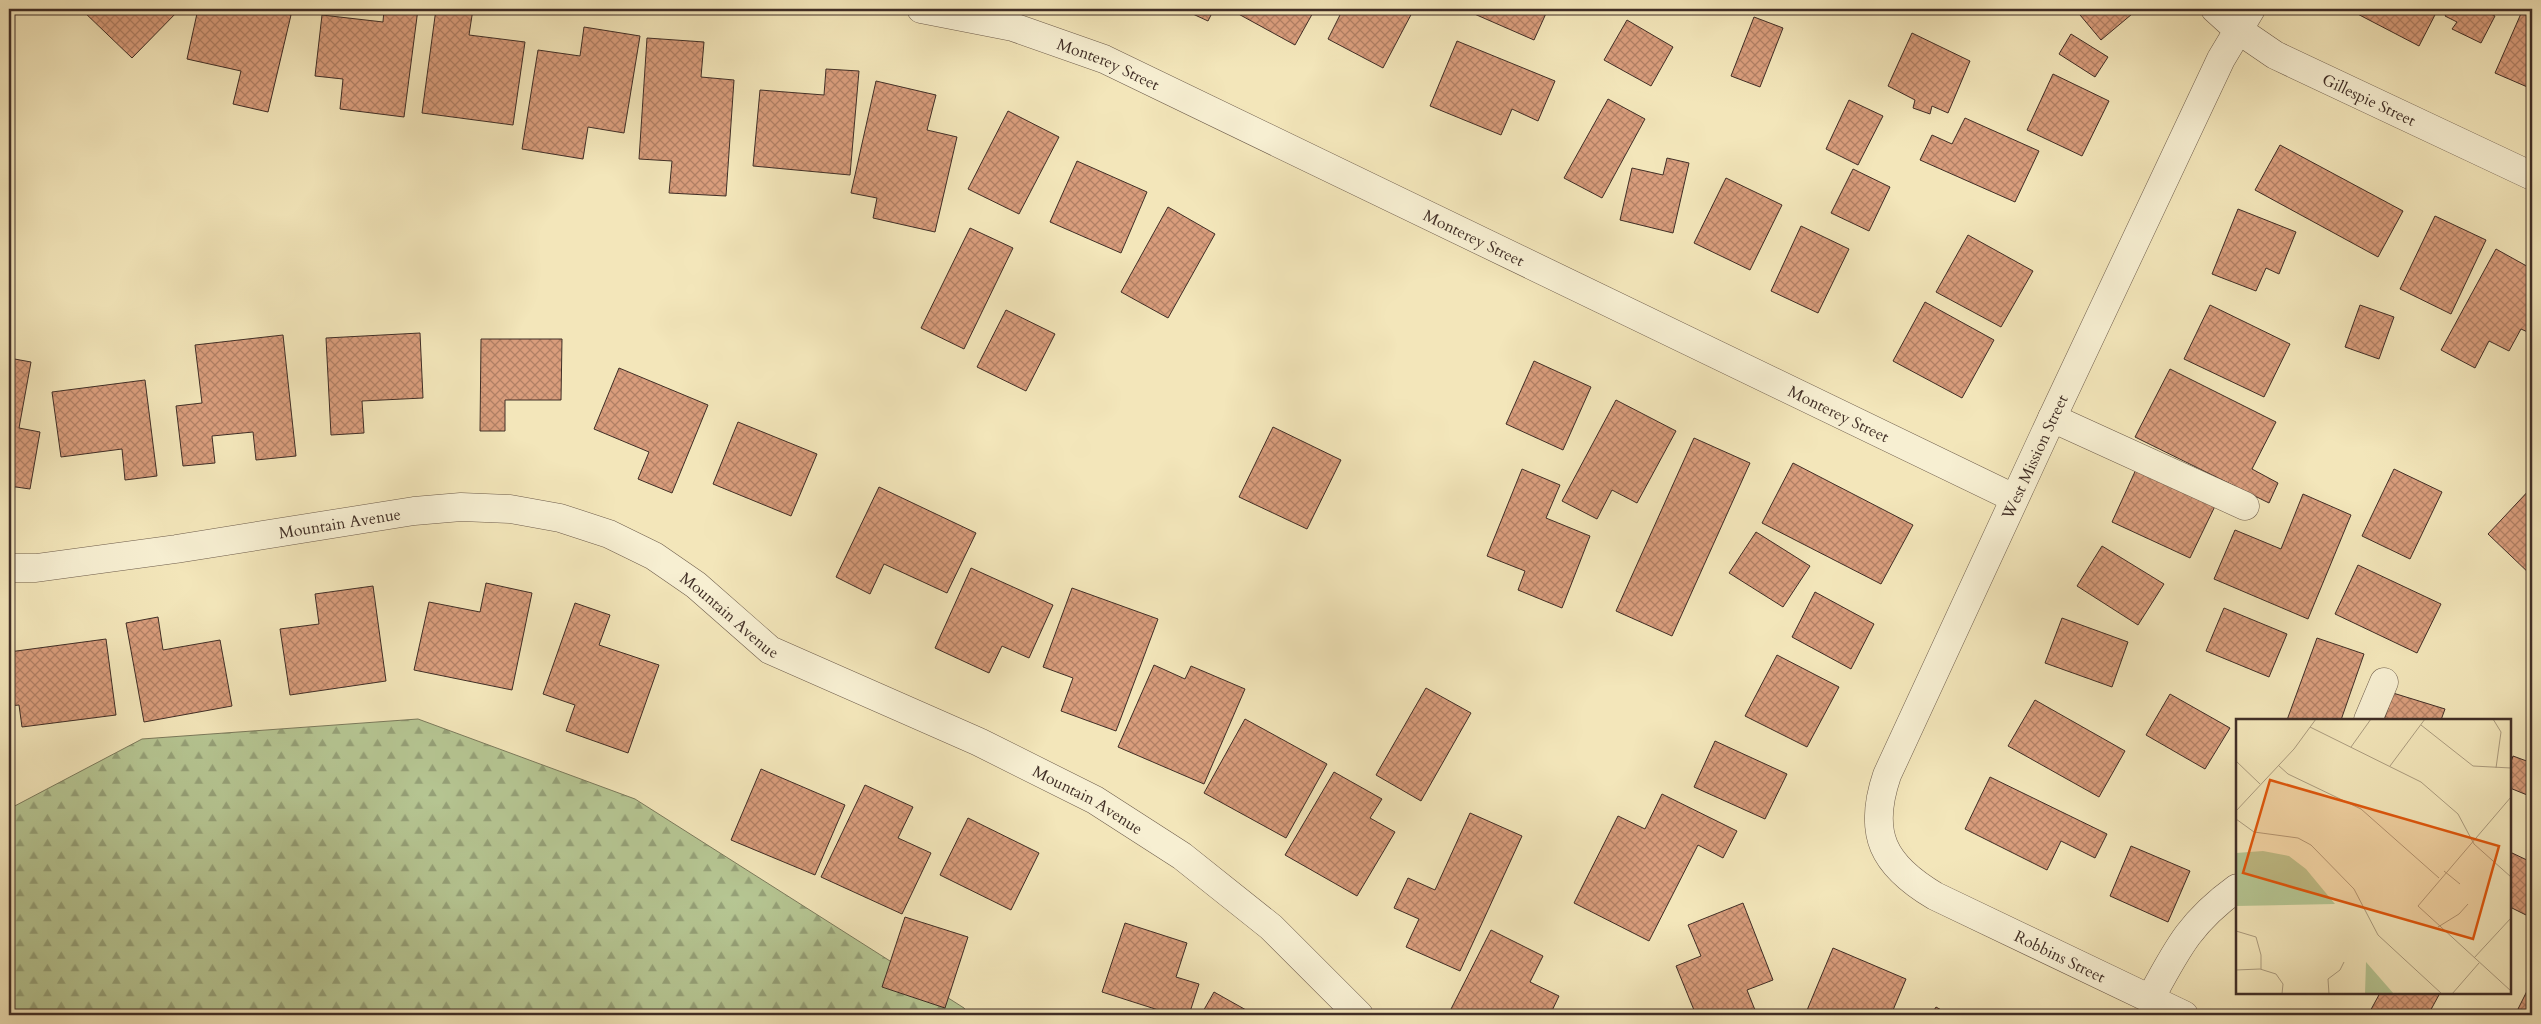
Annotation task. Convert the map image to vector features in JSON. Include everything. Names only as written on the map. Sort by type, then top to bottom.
[{"type":"street","name":"Monterey Street","points":[[921,9],[1013,27],[1104,58],[2014,498]]},
{"type":"street","name":"Gillespie Street","points":[[2214,9],[2244,19],[2275,55],[2532,176]]},
{"type":"street","name":"West Mission Street","points":[[1935,896],[1912,882],[1896,866],[1883,846],[1878,823],[1879,799],[1888,775],[2014,498],[2244,19]]},
{"type":"street","points":[[2052,418],[2245,506]]},
{"type":"street","name":"Mountain Avenue","points":[[9,568],[36,568],[176,549],[414,511],[460,507],[510,509],[560,518],[609,534],[654,556],[696,585],[770,650],[979,742],[1095,800],[1182,856],[1271,927],[1358,1015]]},
{"type":"street","points":[[2368,719],[2384,682]]},
{"type":"street","points":[[2150,999],[2186,935],[2210,908],[2236,889]]},
{"type":"street","name":"Robbins Street","points":[[1935,896],[2184,1015]]},
{"type":"green space","points":[[418,719],[635,799],[964,1008],[971,1015],[9,1015],[9,809],[142,739]]},
{"type":"building","points":[[83,9],[180,9],[132,58]]},
{"type":"building","points":[[198,9],[263,9],[291,15],[268,112],[233,104],[241,71],[187,59]]},
{"type":"building","points":[[384,9],[418,9],[404,117],[340,109],[343,79],[315,76],[322,15],[383,22]]},
{"type":"building","points":[[436,9],[473,9],[469,35],[525,42],[513,125],[422,113]]},
{"type":"building","points":[[1182,9],[1214,9],[1208,21]]},
{"type":"building","points":[[1234,9],[1315,9],[1295,45],[1233,11]]},
{"type":"building","points":[[1343,9],[1414,9],[1383,68],[1328,39]]},
{"type":"building","points":[[1463,9],[1548,9],[1534,40]]},
{"type":"building","points":[[2075,9],[2138,9],[2101,40]]},
{"type":"building","points":[[2348,9],[2438,9],[2419,46]]},
{"type":"building","points":[[2449,9],[2481,9],[2495,16],[2481,43],[2452,29],[2457,22],[2445,16]]},
{"type":"building","points":[[2523,9],[2532,9],[2532,89],[2495,73]]},
{"type":"building","points":[[1754,17],[1783,28],[1760,87],[1731,76]]},
{"type":"building","points":[[1627,20],[1673,47],[1651,86],[1604,60]]},
{"type":"building","points":[[584,27],[640,36],[624,133],[588,127],[583,159],[522,149],[538,50],[580,56]]},
{"type":"building","points":[[1912,33],[1970,61],[1948,113],[1932,106],[1930,114],[1913,108],[1915,100],[1888,86]]},
{"type":"building","points":[[2071,34],[2108,57],[2095,77],[2059,54]]},
{"type":"building","points":[[647,38],[704,42],[701,77],[734,80],[726,196],[669,193],[672,161],[639,159]]},
{"type":"building","points":[[1457,41],[1555,81],[1538,121],[1512,109],[1501,135],[1430,106]]},
{"type":"building","points":[[826,69],[859,71],[850,175],[753,166],[760,90],[824,95]]},
{"type":"building","points":[[2053,74],[2109,101],[2082,156],[2027,130]]},
{"type":"building","points":[[876,81],[936,95],[927,130],[957,137],[935,232],[873,218],[877,198],[851,193]]},
{"type":"building","points":[[1608,99],[1645,119],[1602,198],[1564,178]]},
{"type":"building","points":[[1849,100],[1883,116],[1858,165],[1826,149]]},
{"type":"building","points":[[1008,111],[1059,137],[1019,214],[968,189]]},
{"type":"building","points":[[1965,118],[2039,151],[2015,202],[1920,160],[1932,135],[1952,144]]},
{"type":"building","points":[[2280,145],[2403,211],[2378,257],[2255,190]]},
{"type":"building","points":[[1667,158],[1689,163],[1673,233],[1620,220],[1632,168],[1663,175]]},
{"type":"building","points":[[1077,161],[1147,192],[1121,253],[1050,222]]},
{"type":"building","points":[[1853,169],[1890,187],[1869,231],[1831,213]]},
{"type":"building","points":[[1726,178],[1782,205],[1750,270],[1694,243]]},
{"type":"building","points":[[1168,207],[1215,234],[1168,318],[1121,292]]},
{"type":"building","points":[[2238,209],[2296,232],[2279,274],[2266,268],[2256,291],[2212,274]]},
{"type":"building","points":[[2435,216],[2486,240],[2451,314],[2400,289]]},
{"type":"building","points":[[1801,226],[1849,249],[1818,313],[1771,291]]},
{"type":"building","points":[[970,228],[1013,248],[964,349],[921,328]]},
{"type":"building","points":[[1968,235],[2033,271],[2001,327],[1936,292]]},
{"type":"building","points":[[2496,249],[2532,269],[2532,334],[2521,329],[2509,351],[2489,341],[2475,368],[2441,350]]},
{"type":"building","points":[[1925,302],[1994,340],[1962,398],[1893,361]]},
{"type":"building","points":[[2210,305],[2290,344],[2264,397],[2184,359]]},
{"type":"building","points":[[2360,305],[2394,317],[2379,359],[2345,347]]},
{"type":"building","points":[[1006,310],[1055,334],[1026,391],[977,367]]},
{"type":"building","points":[[420,333],[423,398],[362,401],[364,433],[331,435],[326,338]]},
{"type":"building","points":[[283,335],[296,456],[256,460],[253,432],[212,436],[215,463],[183,466],[176,406],[202,403],[195,345]]},
{"type":"building","points":[[481,339],[562,339],[561,400],[505,400],[505,431],[480,431]]},
{"type":"building","points":[[9,358],[31,362],[19,428],[40,432],[30,489],[9,486]]},
{"type":"building","points":[[1534,361],[1591,387],[1563,450],[1506,424]]},
{"type":"building","points":[[619,368],[708,405],[672,493],[638,479],[649,452],[594,429]]},
{"type":"building","points":[[2170,369],[2276,422],[2252,469],[2278,483],[2269,503],[2135,437]]},
{"type":"building","points":[[145,380],[157,476],[125,480],[122,449],[61,457],[52,392]]},
{"type":"building","points":[[1616,400],[1676,431],[1637,503],[1612,490],[1597,519],[1562,501]]},
{"type":"building","points":[[738,422],[817,454],[791,516],[713,484]]},
{"type":"building","points":[[1273,427],[1341,460],[1307,529],[1239,497]]},
{"type":"building","points":[[1694,438],[1750,463],[1672,636],[1616,611]]},
{"type":"building","points":[[1793,463],[1913,525],[1881,584],[1762,523]]},
{"type":"building","points":[[2138,465],[2217,502],[2190,558],[2112,522]]},
{"type":"building","points":[[1522,469],[1560,485],[1546,518],[1590,536],[1562,608],[1518,590],[1525,571],[1487,556]]},
{"type":"building","points":[[2394,469],[2442,492],[2410,559],[2362,536]]},
{"type":"building","points":[[879,487],[976,533],[947,593],[884,564],[870,594],[836,577]]},
{"type":"building","points":[[2532,487],[2532,576],[2488,534]]},
{"type":"building","points":[[2303,494],[2351,515],[2308,619],[2214,579],[2235,530],[2281,549]]},
{"type":"building","points":[[1756,532],[1810,566],[1783,607],[1729,573]]},
{"type":"building","points":[[2102,546],[2164,584],[2138,625],[2077,586]]},
{"type":"building","points":[[2358,565],[2441,604],[2417,653],[2335,614]]},
{"type":"building","points":[[971,568],[1053,605],[1029,658],[1002,646],[989,673],[935,648]]},
{"type":"building","points":[[486,583],[532,593],[512,690],[414,670],[429,602],[480,612]]},
{"type":"building","points":[[373,586],[386,681],[290,695],[280,629],[319,624],[315,594]]},
{"type":"building","points":[[1072,588],[1158,619],[1116,731],[1061,711],[1073,678],[1043,667]]},
{"type":"building","points":[[1815,592],[1874,624],[1851,669],[1792,637]]},
{"type":"building","points":[[575,603],[610,615],[599,645],[659,665],[628,753],[566,731],[575,705],[543,694]]},
{"type":"building","points":[[2224,608],[2287,634],[2269,677],[2206,651]]},
{"type":"building","points":[[158,617],[163,650],[220,640],[232,706],[144,722],[126,623]]},
{"type":"building","points":[[2062,618],[2128,642],[2112,687],[2045,663]]},
{"type":"building","points":[[2317,638],[2364,654],[2341,719],[2287,719]]},
{"type":"building","points":[[106,639],[116,715],[22,727],[19,705],[9,706],[9,652]]},
{"type":"building","points":[[1777,655],[1839,687],[1807,747],[1745,716]]},
{"type":"building","points":[[1154,665],[1185,679],[1191,666],[1245,689],[1204,784],[1118,747]]},
{"type":"building","points":[[1426,688],[1471,713],[1421,801],[1376,775]]},
{"type":"building","points":[[2393,693],[2445,709],[2441,719],[2384,719]]},
{"type":"building","points":[[2170,694],[2230,728],[2205,769],[2146,735]]},
{"type":"building","points":[[2035,700],[2125,751],[2099,797],[2008,746]]},
{"type":"building","points":[[1245,719],[1327,764],[1286,838],[1204,793]]},
{"type":"building","points":[[1715,741],[1787,774],[1765,819],[1694,787]]},
{"type":"building","points":[[2513,756],[2532,763],[2532,797],[2511,788],[2511,762]]},
{"type":"building","points":[[761,769],[845,805],[815,875],[731,840]]},
{"type":"building","points":[[1334,772],[1382,799],[1370,818],[1395,832],[1357,896],[1285,855]]},
{"type":"building","points":[[1990,777],[2107,834],[2095,858],[2061,841],[2047,870],[1965,829]]},
{"type":"building","points":[[865,785],[913,807],[898,838],[931,853],[902,914],[821,877]]},
{"type":"building","points":[[1662,794],[1737,831],[1723,858],[1698,845],[1649,941],[1574,903],[1618,816],[1645,829]]},
{"type":"building","points":[[1470,813],[1522,836],[1460,971],[1406,947],[1419,919],[1394,908],[1408,878],[1435,890]]},
{"type":"building","points":[[968,818],[1039,853],[1011,910],[940,875]]},
{"type":"building","points":[[2131,846],[2190,871],[2168,922],[2110,896]]},
{"type":"building","points":[[2511,852],[2529,861],[2532,855],[2532,918],[2511,908]]},
{"type":"building","points":[[1743,903],[1773,980],[1747,990],[1757,1015],[1696,1015],[1676,966],[1701,956],[1688,925]]},
{"type":"building","points":[[905,917],[968,937],[945,1008],[882,987]]},
{"type":"building","points":[[1125,923],[1187,943],[1176,977],[1199,984],[1189,1015],[1174,1015],[1102,992]]},
{"type":"building","points":[[1491,930],[1543,956],[1530,982],[1559,996],[1550,1015],[1448,1015]]},
{"type":"building","points":[[1833,948],[1906,979],[1891,1015],[1805,1015]]},
{"type":"building","points":[[2532,981],[2532,1015],[2524,1015],[2517,1011]]},
{"type":"building","points":[[1214,992],[1255,1015],[1201,1015]]},
{"type":"building","points":[[2379,994],[2439,994],[2428,1015],[2368,1015]]},
{"type":"building","points":[[1936,1007],[1950,1015],[1931,1015]]}]
